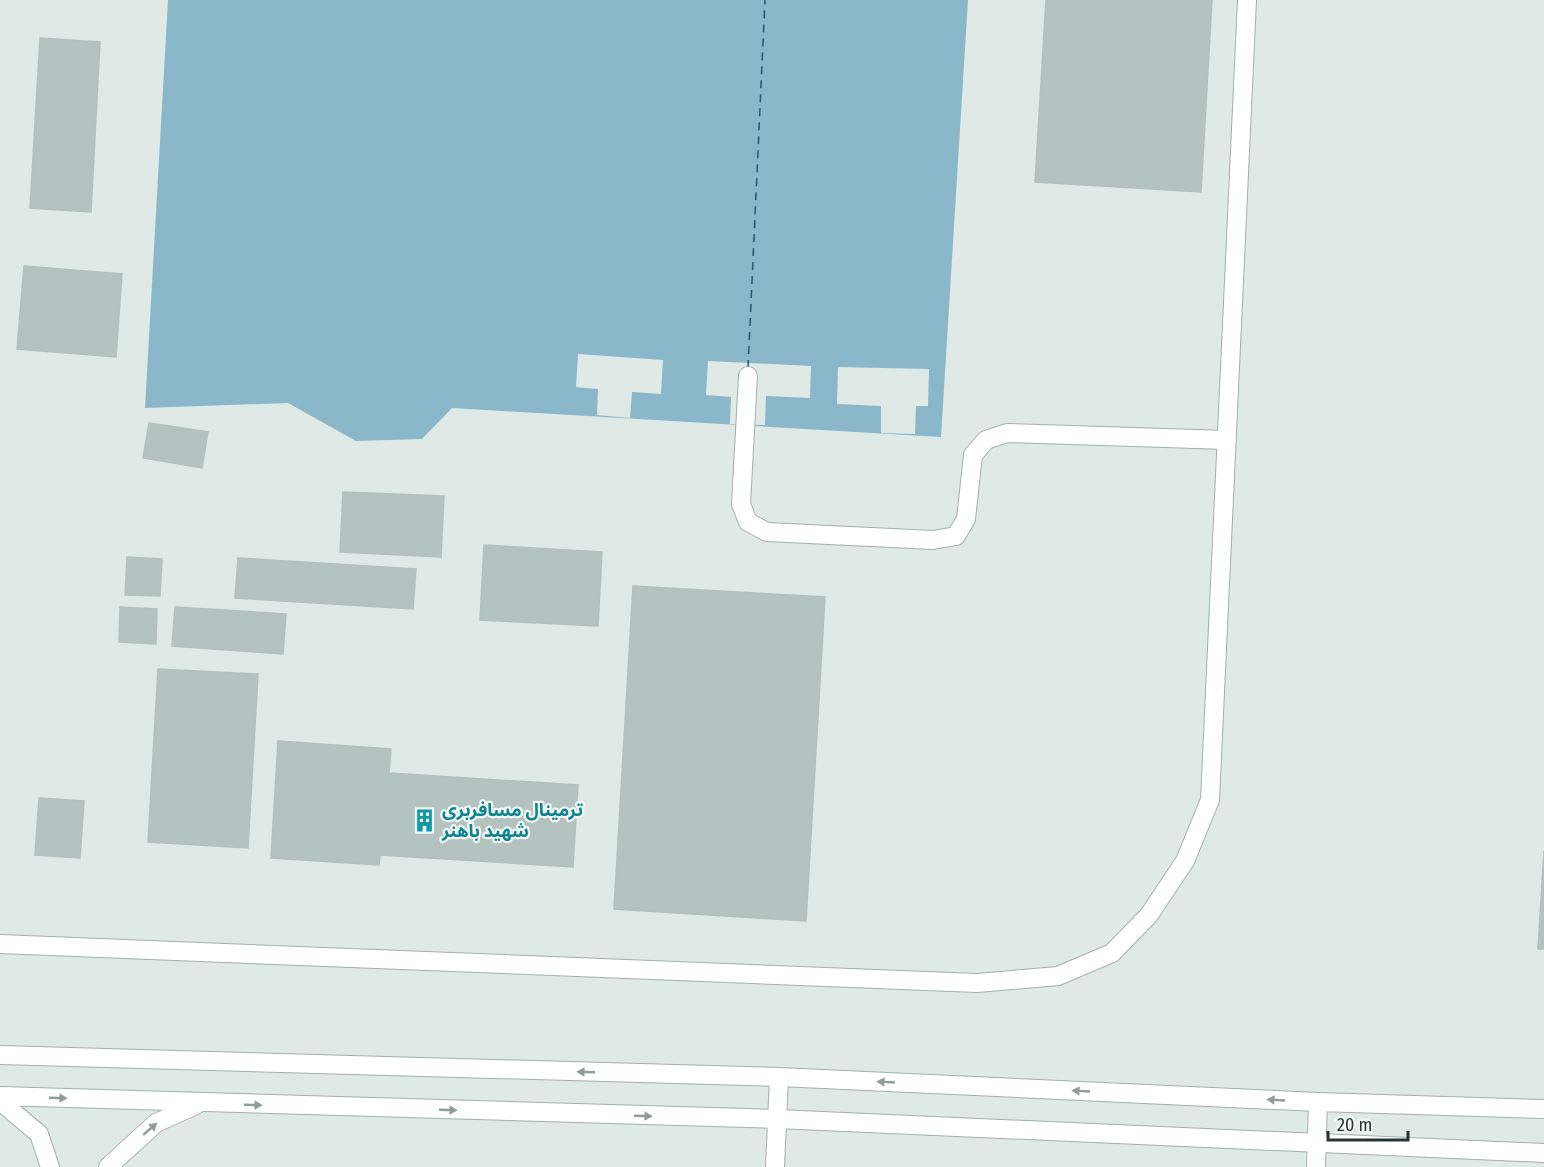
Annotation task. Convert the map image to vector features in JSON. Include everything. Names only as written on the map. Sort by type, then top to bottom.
[{"type":"street","points":[[0,944],[977,983],[1058,976],[1112,952],[1149,915],[1185,861],[1210,800],[1247,0]]},
{"type":"street","points":[[748,376],[741,504],[748,522],[767,532],[933,540],[956,536],[966,519],[973,454],[986,440],[1007,433],[1227,440]]},
{"type":"street","points":[[0,1055],[779,1077],[1317,1102],[1544,1109]]},
{"type":"street","points":[[775,1167],[779,1077]]},
{"type":"street","points":[[0,1096],[777,1119],[1544,1153]]},
{"type":"street","points":[[0,1101],[39,1134],[50,1167]]},
{"type":"street","points":[[1316,1167],[1317,1102]]},
{"type":"street","points":[[108,1167],[156,1123],[200,1103]]},
{"type":"water","points":[[168,0],[968,0],[941,437],[452,408],[422,439],[356,441],[288,403],[145,408]]},
{"type":"pier","points":[[578,354],[663,360],[661,394],[632,392],[630,418],[597,415],[598,389],[576,387]]},
{"type":"pier","points":[[708,361],[811,366],[810,398],[766,396],[765,425],[730,424],[731,397],[706,395]]},
{"type":"pier","points":[[838,367],[929,369],[928,406],[916,406],[915,434],[881,433],[881,406],[837,404]]},
{"type":"building","points":[[1046,0],[1212,0],[1201,192],[1035,182]]},
{"type":"building","points":[[40,38],[100,42],[91,212],[30,208]]},
{"type":"building","points":[[24,266],[122,274],[116,357],[17,349]]},
{"type":"building","points":[[149,423],[208,432],[202,468],[143,458]]},
{"type":"building","points":[[343,492],[444,496],[441,557],[340,552]]},
{"type":"building","points":[[484,545],[602,552],[598,626],[480,620]]},
{"type":"building","points":[[127,557],[162,559],[160,596],[125,595]]},
{"type":"building","points":[[238,558],[416,569],[413,609],[235,598]]},
{"type":"building","points":[[633,586],[825,597],[806,921],[614,909]]},
{"type":"building","points":[[120,607],[157,609],[156,644],[119,642]]},
{"type":"building","points":[[175,607],[286,614],[283,654],[172,646]]},
{"type":"building","points":[[158,669],[258,674],[248,848],[148,842]]},
{"type":"building","name":"ترمینال مسافربری شهید باهنر","points":[[278,741],[391,749],[389,773],[578,785],[573,867],[380,855],[379,865],[271,858]]},
{"type":"building","points":[[39,798],[84,801],[80,858],[35,855]]},
{"type":"building","points":[[1544,851],[1544,949],[1538,949]]},
{"type":"ferry route","points":[[748,368],[765,0]]},
{"type":"place","name":"ترمینال مسافربری شهید باهنر","points":[[424,820]]}]
